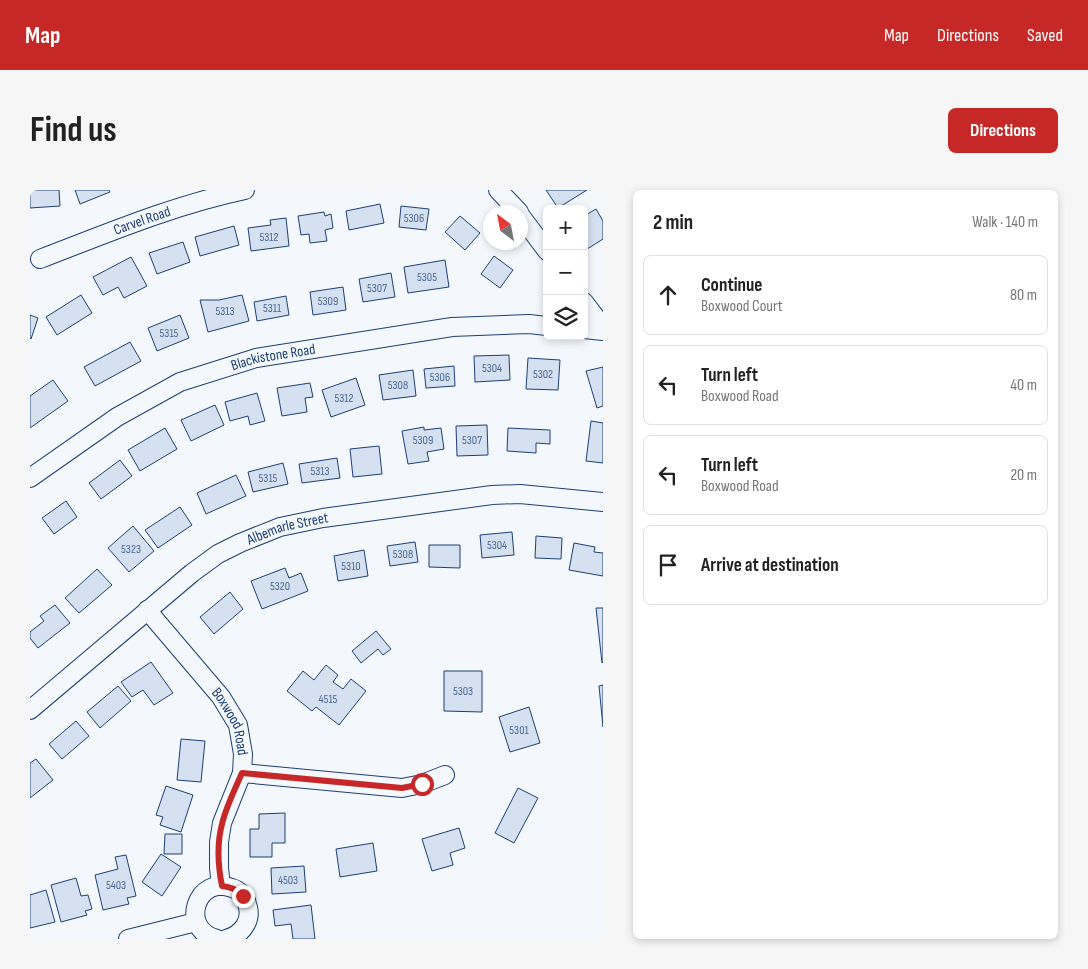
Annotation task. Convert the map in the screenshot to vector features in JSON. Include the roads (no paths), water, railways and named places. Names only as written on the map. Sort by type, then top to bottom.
[{"type":"street","name":"Carvel Road","points":[[40,259],[146,218],[206,198],[244,190]]},
{"type":"street","points":[[498,190],[512,205]]},
{"type":"street","points":[[528,225],[543,245]]},
{"type":"street","points":[[588,307],[603,327]]},
{"type":"street","name":"Blackistone Road","points":[[30,478],[116,417],[180,382],[256,358],[452,327],[529,324],[543,326]]},
{"type":"street","points":[[588,329],[603,331]]},
{"type":"street","name":"Albemarle Street","points":[[30,710],[192,573],[218,554],[280,527],[323,518],[492,496],[520,494],[603,502]]},
{"type":"street","name":"Boxwood Road","points":[[147,610],[221,697],[238,725],[243,754],[242,773],[222,823],[219,868],[222,886]]},
{"type":"street","points":[[242,773],[402,788],[422,784],[444,775]]},
{"type":"street","points":[[217,939],[207,935],[196,922],[195,914],[199,898],[205,891],[213,887],[222,886],[237,890],[247,903],[249,911],[248,920],[235,938]]},
{"type":"street","points":[[128,939],[196,922]]}]
